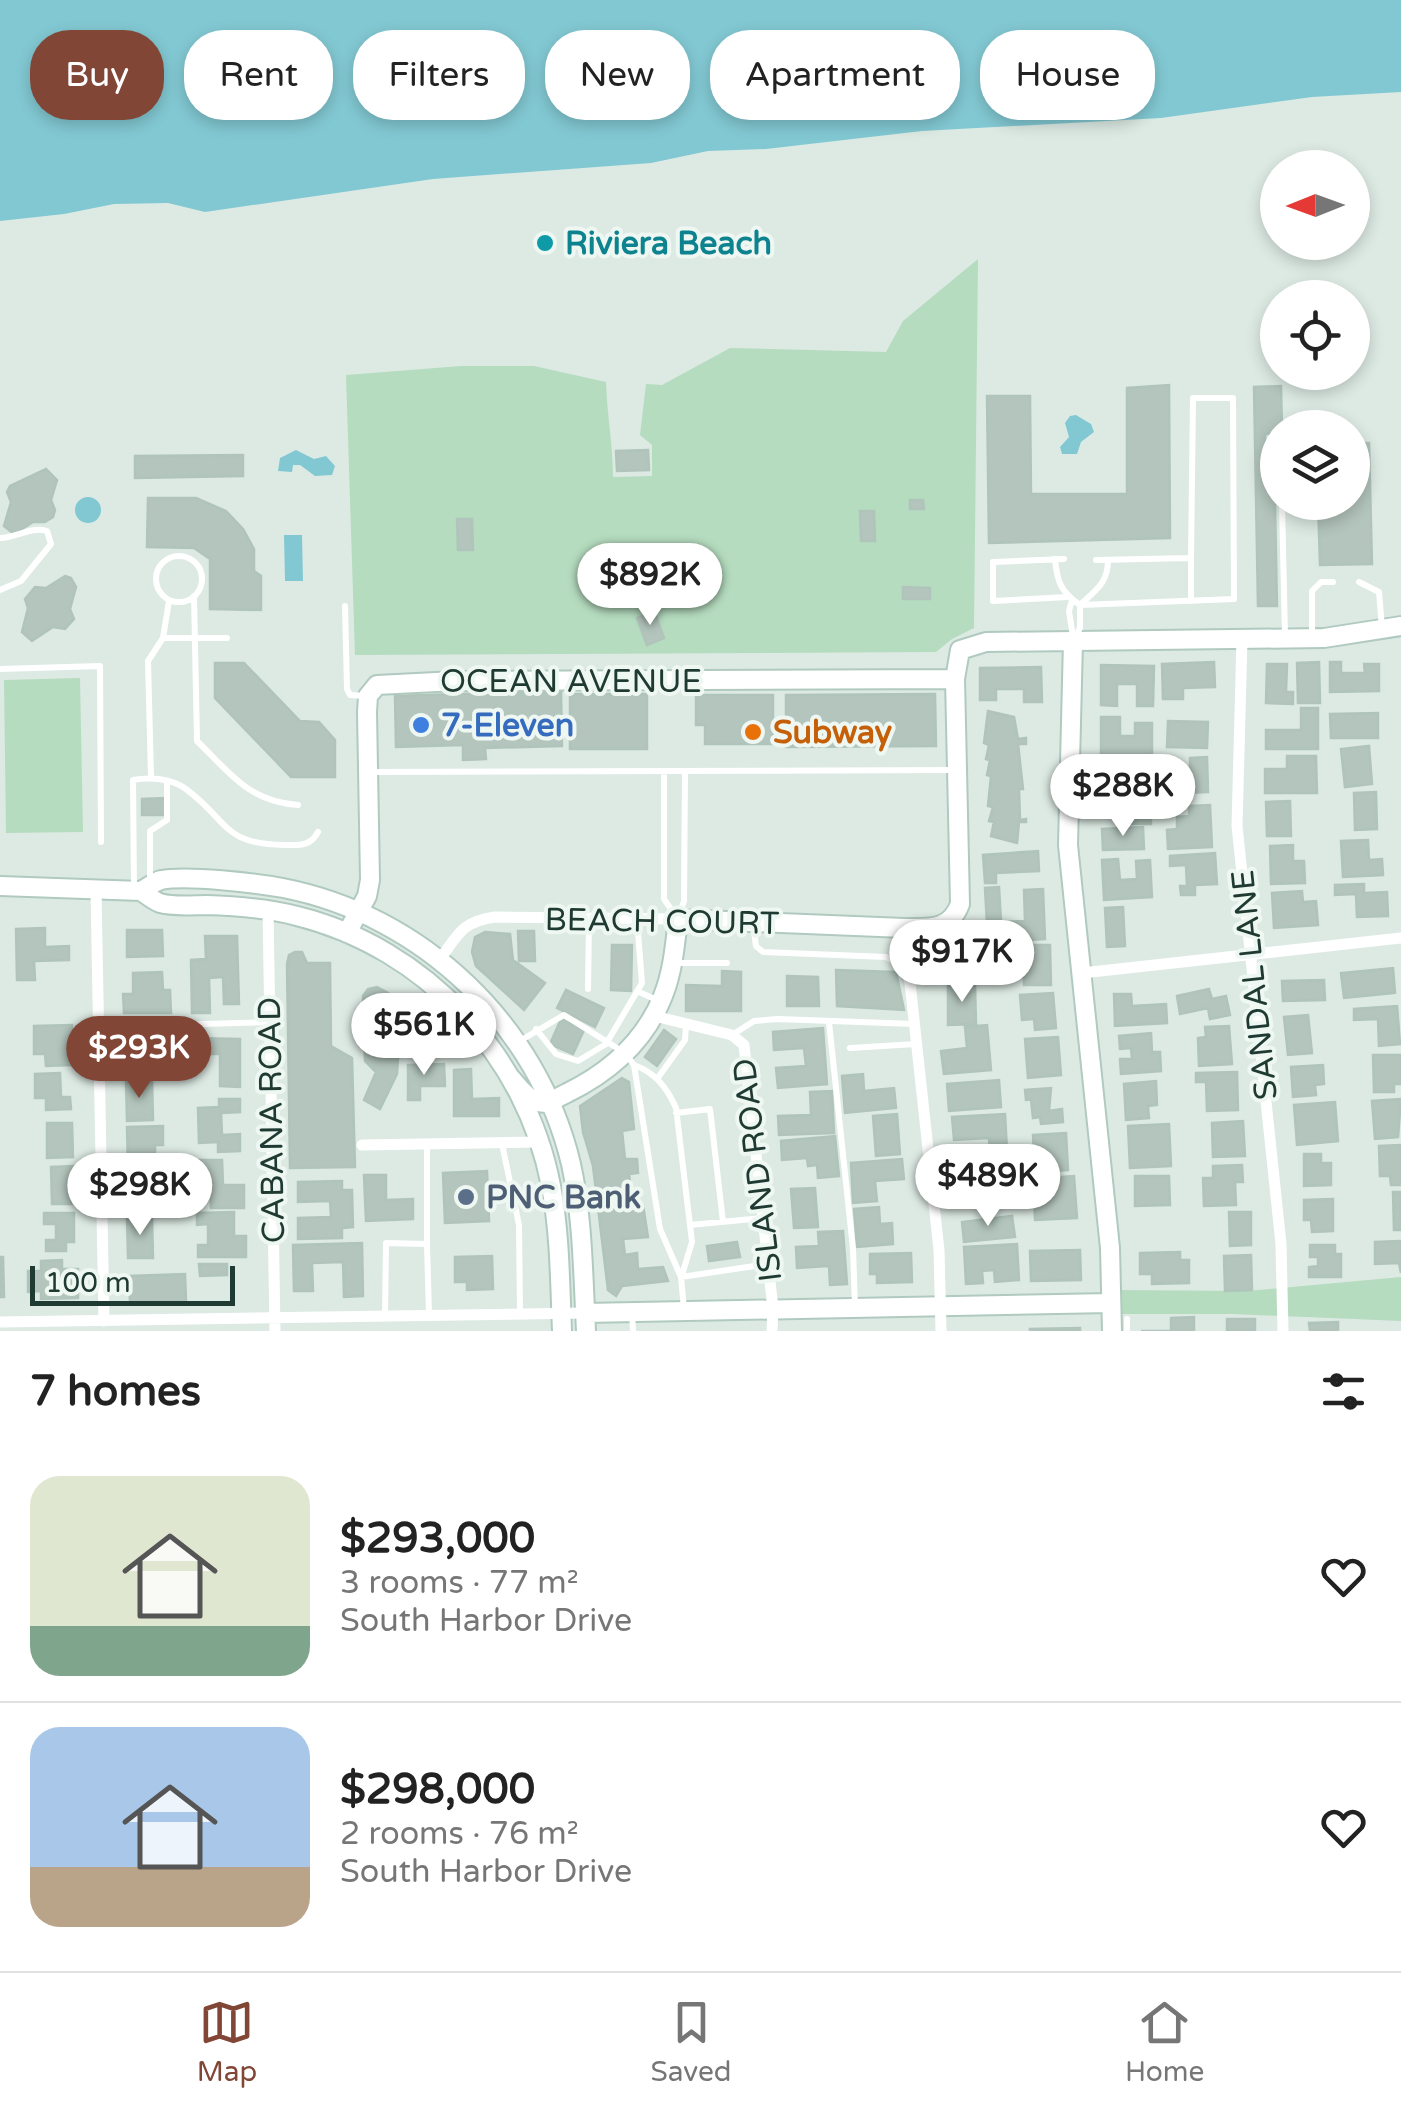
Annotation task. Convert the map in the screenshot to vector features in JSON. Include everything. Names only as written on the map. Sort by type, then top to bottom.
[{"type":"street","points":[[955,679],[960,650],[996,642],[1312,638],[1392,628]]},
{"type":"street","name":"SANDAL LANE","points":[[1242,639],[1238,826],[1281,1244],[1283,1331]]},
{"type":"street","points":[[1073,641],[1068,845],[1110,1248],[1111,1303],[1119,1325]]},
{"type":"street","name":"OCEAN AVENUE","points":[[368,696],[376,685],[384,683],[955,679]]},
{"type":"street","name":"BEACH COURT","points":[[440,959],[460,929],[495,917],[942,927],[958,910],[955,679]]},
{"type":"street","points":[[347,933],[370,880],[368,696]]},
{"type":"street","points":[[0,886],[96,890],[142,889],[160,880],[247,883],[319,897],[358,911],[405,935],[440,959],[477,994],[516,1043],[550,1102],[570,1162],[579,1215],[586,1322]]},
{"type":"street","points":[[142,889],[161,903],[268,910],[307,918],[347,933],[418,974],[470,1021],[509,1076],[532,1100],[550,1102],[629,1059],[657,1009],[672,964],[678,920]]},
{"type":"street","points":[[96,890],[104,1321]]},
{"type":"street","name":"CABANA ROAD","points":[[268,910],[275,1324]]},
{"type":"street","points":[[904,928],[939,1250],[940,1331]]},
{"type":"street","points":[[1082,973],[1401,938]]},
{"type":"street","name":"ISLAND ROAD","points":[[657,1009],[686,1024],[732,1036],[744,1045],[773,1309],[772,1331]]},
{"type":"street","points":[[509,1076],[540,1142],[553,1194],[562,1322]]},
{"type":"street","points":[[362,1145],[540,1142],[554,1146],[570,1162]]},
{"type":"street","points":[[0,1322],[275,1324],[386,1316],[520,1314],[586,1322],[632,1311],[1111,1303]]},
{"type":"lane","points":[[1074,600],[1057,582],[1060,560],[993,562],[993,601],[1191,600],[1234,599],[1232,398],[1193,398],[1191,600]]},
{"type":"lane","points":[[1282,520],[1285,638]]},
{"type":"lane","points":[[0,538],[16,538],[38,528],[46,531],[51,544],[21,581],[0,590]]},
{"type":"lane","points":[[175,556],[188,557],[198,566],[201,585],[194,596],[182,602],[169,601],[159,592],[156,573],[163,562],[175,556]]},
{"type":"lane","points":[[1096,560],[1191,558]]},
{"type":"lane","points":[[1074,600],[1102,586],[1108,560]]},
{"type":"lane","points":[[1312,638],[1312,591],[1321,582],[1334,582]]},
{"type":"lane","points":[[1360,582],[1378,592],[1392,628]]},
{"type":"lane","points":[[194,596],[197,740],[252,795],[268,802],[298,805]]},
{"type":"lane","points":[[1073,641],[1069,622],[1074,600]]},
{"type":"lane","points":[[151,777],[148,661],[162,638],[169,601]]},
{"type":"lane","points":[[346,606],[347,689],[350,695],[368,696]]},
{"type":"lane","points":[[162,638],[227,638]]},
{"type":"lane","points":[[0,669],[100,666],[101,842]]},
{"type":"lane","points":[[369,772],[957,770]]},
{"type":"lane","points":[[664,771],[664,898],[678,920]]},
{"type":"lane","points":[[678,920],[684,901],[685,771]]},
{"type":"lane","points":[[142,889],[133,780],[151,777],[184,788],[242,840],[256,844],[304,845],[314,840],[318,832]]},
{"type":"lane","points":[[142,889],[150,831],[167,820],[167,782]]},
{"type":"lane","points":[[588,990],[589,918]]},
{"type":"lane","points":[[536,1029],[556,1054],[578,1061],[606,1044],[642,982],[637,919]]},
{"type":"lane","points":[[753,922],[756,946],[762,952],[886,957],[910,970],[987,963]]},
{"type":"lane","points":[[672,964],[727,963]]},
{"type":"lane","points":[[637,991],[657,1009]]},
{"type":"lane","points":[[516,1043],[564,1015],[592,1030],[668,1090],[676,1113],[692,1242],[681,1277]]},
{"type":"lane","points":[[98,1027],[269,1022]]},
{"type":"lane","points":[[732,1036],[754,1022],[916,1024]]},
{"type":"lane","points":[[829,1022],[853,1250],[855,1307]]},
{"type":"lane","points":[[657,1079],[685,1040],[686,1024]]},
{"type":"lane","points":[[850,1048],[918,1044]]},
{"type":"lane","points":[[629,1059],[660,1229],[681,1277],[684,1310]]},
{"type":"lane","points":[[676,1113],[710,1109],[723,1222]]},
{"type":"lane","points":[[427,1144],[429,1315]]},
{"type":"lane","points":[[502,1144],[519,1225],[520,1314]]},
{"type":"lane","points":[[690,1225],[763,1218]]},
{"type":"lane","points":[[386,1316],[386,1243],[428,1244]]},
{"type":"lane","points":[[681,1277],[768,1264]]},
{"type":"lane","points":[[632,1311],[632,1331]]},
{"type":"lane","points":[[1119,1325],[1127,1331]]},
{"type":"green space","points":[[978,259],[974,628],[936,652],[355,655],[346,375],[461,366],[534,366],[606,382],[613,477],[652,476],[652,445],[640,435],[646,384],[662,385],[730,348],[886,352],[903,321]]},
{"type":"green space","points":[[80,678],[83,832],[6,833],[4,680]]},
{"type":"green space","points":[[1401,1277],[1401,1321],[1114,1314],[1114,1290],[1248,1291]]},
{"type":"water","points":[[0,0],[1401,0],[1401,92],[1312,97],[1155,118],[1155,30],[980,30],[980,120],[1124,120],[922,131],[766,149],[708,151],[651,163],[433,179],[205,212],[168,203],[114,204],[0,221]]},
{"type":"water","points":[[1076,415],[1091,424],[1094,432],[1081,442],[1077,454],[1062,454],[1060,447],[1069,437],[1065,423]]},
{"type":"water","points":[[296,450],[314,459],[326,456],[335,466],[332,475],[315,476],[300,465],[293,465],[292,472],[278,471],[280,458]]},
{"type":"water","points":[[88,497],[97,501],[101,510],[97,519],[88,523],[79,519],[75,510],[79,501]]},
{"type":"water","points":[[284,535],[302,535],[303,581],[285,581]]},
{"type":"building","points":[[1169,385],[1170,538],[989,543],[987,396],[1030,396],[1031,494],[1127,494],[1127,388]]},
{"type":"building","points":[[1254,387],[1281,390],[1282,410],[1260,410],[1260,520],[1275,520],[1277,606],[1258,606]]},
{"type":"building","points":[[648,450],[649,470],[617,471],[616,451]]},
{"type":"building","points":[[243,455],[243,476],[135,478],[135,456]]},
{"type":"building","points":[[46,469],[57,480],[51,500],[53,517],[33,522],[14,534],[4,526],[11,502],[7,492],[10,486]]},
{"type":"building","points":[[1370,483],[1372,564],[1320,565],[1319,520],[1370,520]]},
{"type":"building","points":[[148,498],[196,498],[226,511],[243,529],[254,549],[254,571],[261,576],[261,610],[210,609],[210,559],[194,548],[147,547]]},
{"type":"building","points":[[910,500],[923,500],[924,509],[910,509]]},
{"type":"building","points":[[860,511],[874,511],[875,541],[861,541]]},
{"type":"building","points":[[457,519],[472,519],[473,550],[458,550]]},
{"type":"building","points":[[65,576],[76,587],[70,609],[74,619],[65,629],[53,627],[32,641],[22,632],[28,608],[25,599],[35,587],[46,588]]},
{"type":"building","points":[[903,587],[930,588],[930,599],[903,599]]},
{"type":"building","points":[[654,611],[664,638],[647,645],[637,618]]},
{"type":"building","points":[[1214,662],[1215,687],[1183,688],[1183,699],[1163,699],[1162,664]]},
{"type":"building","points":[[1319,662],[1320,703],[1298,703],[1297,663]]},
{"type":"building","points":[[1330,662],[1341,662],[1341,673],[1365,673],[1364,664],[1379,664],[1379,691],[1330,692]]},
{"type":"building","points":[[215,663],[244,663],[300,721],[319,722],[335,740],[335,777],[291,777],[215,698]]},
{"type":"building","points":[[1267,664],[1287,664],[1286,692],[1293,692],[1293,704],[1266,703]]},
{"type":"building","points":[[1101,665],[1154,666],[1153,706],[1137,706],[1137,684],[1117,684],[1117,706],[1101,705]]},
{"type":"building","points":[[1041,667],[1042,702],[1024,702],[1024,689],[996,689],[996,700],[980,700],[980,668]]},
{"type":"building","points":[[561,691],[562,746],[485,748],[486,759],[463,760],[463,745],[396,747],[395,696]]},
{"type":"building","points":[[570,694],[647,694],[647,749],[570,749]]},
{"type":"building","points":[[935,694],[936,746],[786,747],[786,695]]},
{"type":"building","points":[[696,695],[773,695],[773,744],[705,744],[705,725],[696,725]]},
{"type":"building","points":[[1301,708],[1318,708],[1318,749],[1266,749],[1266,730],[1301,730]]},
{"type":"building","points":[[988,711],[1014,717],[1018,739],[1026,738],[1026,744],[1018,744],[1023,789],[1019,789],[1020,820],[1026,822],[1019,822],[1017,843],[991,836],[991,776],[987,775],[990,760],[986,759],[989,745],[984,743]]},
{"type":"building","points":[[1378,713],[1378,738],[1331,738],[1330,714]]},
{"type":"building","points":[[1101,717],[1120,717],[1120,736],[1135,736],[1135,723],[1152,723],[1152,756],[1101,756]]},
{"type":"building","points":[[1168,721],[1208,722],[1207,748],[1167,747]]},
{"type":"building","points":[[1369,746],[1372,784],[1345,787],[1341,749]]},
{"type":"building","points":[[1287,756],[1316,756],[1317,793],[1265,793],[1265,769],[1287,769]]},
{"type":"building","points":[[1207,757],[1208,792],[1161,794],[1160,771],[1190,770],[1190,758]]},
{"type":"building","points":[[1152,760],[1152,773],[1139,773],[1139,784],[1098,785],[1098,761]]},
{"type":"building","points":[[1125,787],[1150,787],[1151,824],[1126,824]]},
{"type":"building","points":[[1376,792],[1377,829],[1355,830],[1354,793]]},
{"type":"building","points":[[166,798],[166,815],[142,815],[142,799]]},
{"type":"building","points":[[1290,801],[1291,836],[1267,836],[1266,802]]},
{"type":"building","points":[[1210,805],[1212,847],[1168,849],[1167,830],[1177,829],[1177,817],[1189,816],[1189,806]]},
{"type":"building","points":[[1143,827],[1144,849],[1103,850],[1102,829]]},
{"type":"building","points":[[1368,840],[1369,860],[1382,859],[1383,875],[1343,877],[1341,841]]},
{"type":"building","points":[[1293,845],[1293,861],[1304,861],[1305,883],[1271,884],[1270,846]]},
{"type":"building","points":[[1038,851],[1039,871],[996,873],[996,883],[985,883],[983,855]]},
{"type":"building","points":[[1215,853],[1217,884],[1195,885],[1195,895],[1181,895],[1180,886],[1187,886],[1186,865],[1170,866],[1170,856]]},
{"type":"building","points":[[1118,859],[1120,880],[1137,879],[1136,861],[1150,860],[1152,897],[1104,900],[1102,860]]},
{"type":"building","points":[[1364,884],[1364,893],[1387,892],[1388,916],[1357,917],[1356,894],[1335,895],[1335,885]]},
{"type":"building","points":[[999,887],[1001,922],[1025,921],[1024,890],[1043,889],[1045,939],[988,942],[985,888]]},
{"type":"building","points":[[1302,891],[1303,902],[1316,901],[1318,925],[1274,928],[1272,893]]},
{"type":"building","points":[[1123,907],[1125,946],[1107,947],[1105,908]]},
{"type":"building","points":[[45,928],[45,947],[69,946],[69,960],[34,961],[35,980],[17,980],[16,929]]},
{"type":"building","points":[[127,930],[162,930],[163,956],[127,957]]},
{"type":"building","points":[[518,931],[534,931],[535,961],[519,961]]},
{"type":"building","points":[[485,932],[510,934],[513,960],[545,983],[524,1010],[476,966],[472,952],[475,937]]},
{"type":"building","points":[[205,936],[237,936],[239,1004],[224,1004],[223,977],[209,978],[210,1013],[192,1013],[191,960],[206,959]]},
{"type":"building","points":[[612,945],[632,945],[631,991],[611,990]]},
{"type":"building","points":[[1023,945],[1050,945],[1051,985],[1024,985]]},
{"type":"building","points":[[302,952],[307,963],[330,963],[331,1046],[352,1058],[355,1167],[290,1168],[287,964],[289,955]]},
{"type":"building","points":[[1393,968],[1395,993],[1344,998],[1341,973]]},
{"type":"building","points":[[836,970],[896,972],[904,1010],[837,1006]]},
{"type":"building","points":[[722,971],[741,972],[741,1011],[686,1011],[686,985],[722,986]]},
{"type":"building","points":[[162,972],[163,990],[170,990],[171,1013],[124,1013],[123,994],[133,994],[133,973]]},
{"type":"building","points":[[787,976],[818,977],[819,1006],[787,1006]]},
{"type":"building","points":[[1324,980],[1325,1000],[1283,1001],[1282,981]]},
{"type":"building","points":[[948,985],[975,985],[976,1024],[948,1025]]},
{"type":"building","points":[[377,987],[388,993],[387,1000],[395,1000],[395,1006],[403,1006],[403,1012],[409,1012],[418,1024],[431,1030],[436,1042],[432,1054],[398,1057],[397,1074],[380,1109],[364,1100],[376,1072],[365,1061],[363,996],[368,989]]},
{"type":"building","points":[[1209,989],[1212,999],[1226,996],[1230,1015],[1210,1019],[1208,1008],[1180,1014],[1177,996]]},
{"type":"building","points":[[566,990],[604,1008],[595,1027],[557,1008]]},
{"type":"building","points":[[1053,993],[1056,1028],[1035,1030],[1034,1019],[1022,1020],[1020,995]]},
{"type":"building","points":[[1114,994],[1131,994],[1132,1006],[1166,1004],[1167,1023],[1115,1026]]},
{"type":"building","points":[[1397,1006],[1400,1044],[1379,1046],[1378,1019],[1354,1020],[1354,1009]]},
{"type":"building","points":[[1308,1015],[1312,1053],[1288,1055],[1284,1017]]},
{"type":"building","points":[[561,1019],[584,1030],[573,1054],[550,1044]]},
{"type":"building","points":[[72,1025],[72,1065],[46,1066],[45,1054],[34,1054],[34,1026]]},
{"type":"building","points":[[987,1025],[991,1070],[944,1074],[941,1051],[967,1048],[965,1027]]},
{"type":"building","points":[[1229,1026],[1232,1064],[1199,1066],[1198,1038],[1206,1037],[1205,1027]]},
{"type":"building","points":[[823,1028],[827,1084],[778,1088],[776,1068],[806,1066],[804,1048],[774,1050],[773,1032]]},
{"type":"building","points":[[664,1030],[676,1039],[657,1066],[645,1057]]},
{"type":"building","points":[[1151,1033],[1152,1052],[1160,1052],[1161,1071],[1121,1074],[1120,1059],[1132,1059],[1131,1048],[1120,1049],[1119,1036]]},
{"type":"building","points":[[159,1035],[159,1045],[168,1045],[168,1074],[131,1075],[130,1036]]},
{"type":"building","points":[[1058,1037],[1061,1075],[1028,1078],[1025,1039]]},
{"type":"building","points":[[192,1038],[240,1039],[240,1087],[220,1086],[220,1054],[191,1054]]},
{"type":"building","points":[[1373,1055],[1401,1055],[1401,1084],[1394,1084],[1394,1092],[1374,1092]]},
{"type":"building","points":[[444,1064],[445,1086],[420,1086],[420,1100],[408,1100],[408,1065]]},
{"type":"building","points":[[1323,1065],[1324,1084],[1315,1085],[1316,1095],[1293,1097],[1291,1067]]},
{"type":"building","points":[[471,1069],[472,1099],[499,1098],[499,1116],[454,1116],[454,1070]]},
{"type":"building","points":[[1237,1072],[1238,1110],[1207,1111],[1206,1082],[1196,1082],[1196,1073]]},
{"type":"building","points":[[60,1073],[61,1097],[70,1097],[71,1109],[46,1110],[46,1098],[35,1098],[35,1074]]},
{"type":"building","points":[[863,1074],[864,1091],[894,1088],[896,1108],[845,1113],[842,1076]]},
{"type":"building","points":[[622,1078],[629,1082],[634,1129],[622,1131],[625,1159],[637,1159],[638,1173],[629,1174],[633,1206],[643,1205],[648,1237],[623,1239],[625,1255],[637,1253],[638,1269],[663,1267],[668,1281],[622,1286],[616,1296],[608,1290],[593,1166],[580,1106]]},
{"type":"building","points":[[999,1080],[1001,1107],[949,1111],[947,1084]]},
{"type":"building","points":[[126,1081],[152,1081],[153,1120],[127,1121]]},
{"type":"building","points":[[1156,1081],[1157,1105],[1148,1106],[1149,1118],[1126,1120],[1124,1084]]},
{"type":"building","points":[[1051,1088],[1049,1111],[1062,1109],[1063,1122],[1041,1124],[1040,1117],[1033,1118],[1031,1099],[1026,1100],[1025,1090]]},
{"type":"building","points":[[832,1091],[834,1133],[779,1135],[778,1116],[811,1115],[810,1092]]},
{"type":"building","points":[[219,1099],[240,1099],[240,1112],[221,1113],[222,1135],[240,1134],[240,1151],[218,1152],[218,1142],[199,1143],[198,1108],[219,1107]]},
{"type":"building","points":[[1401,1099],[1398,1137],[1375,1139],[1372,1101]]},
{"type":"building","points":[[1335,1102],[1338,1141],[1297,1145],[1294,1105]]},
{"type":"building","points":[[897,1114],[900,1154],[876,1156],[873,1116]]},
{"type":"building","points":[[1005,1114],[1007,1150],[990,1151],[989,1138],[954,1140],[952,1117]]},
{"type":"building","points":[[1243,1121],[1245,1156],[1213,1157],[1212,1123]]},
{"type":"building","points":[[47,1123],[72,1123],[73,1157],[47,1158]]},
{"type":"building","points":[[1169,1124],[1171,1166],[1130,1168],[1128,1126]]},
{"type":"building","points":[[163,1126],[163,1145],[155,1145],[155,1165],[128,1166],[127,1127]]},
{"type":"building","points":[[1066,1133],[1068,1170],[1035,1172],[1033,1135]]},
{"type":"building","points":[[835,1136],[839,1176],[818,1178],[817,1165],[808,1166],[807,1158],[782,1160],[781,1141]]},
{"type":"building","points":[[1401,1145],[1401,1185],[1391,1185],[1390,1176],[1380,1176],[1379,1146]]},
{"type":"building","points":[[1304,1154],[1321,1154],[1321,1163],[1331,1163],[1331,1185],[1304,1186]]},
{"type":"building","points":[[902,1159],[904,1179],[875,1181],[877,1201],[853,1203],[851,1163]]},
{"type":"building","points":[[196,1160],[222,1160],[223,1185],[244,1185],[244,1208],[211,1208],[210,1187],[197,1188]]},
{"type":"building","points":[[1005,1161],[1008,1194],[960,1197],[958,1164]]},
{"type":"building","points":[[1242,1165],[1243,1182],[1235,1182],[1236,1205],[1204,1206],[1203,1178],[1213,1178],[1213,1166]]},
{"type":"building","points":[[73,1166],[73,1204],[52,1204],[51,1167]]},
{"type":"building","name":"PNC Bank","points":[[487,1171],[489,1221],[445,1223],[443,1173]]},
{"type":"building","points":[[364,1175],[386,1175],[386,1200],[413,1199],[413,1219],[366,1221]]},
{"type":"building","points":[[1074,1176],[1077,1218],[1035,1220],[1033,1179]]},
{"type":"building","points":[[1135,1176],[1169,1176],[1170,1205],[1135,1206]]},
{"type":"building","points":[[129,1179],[159,1179],[159,1200],[149,1200],[149,1210],[129,1210]]},
{"type":"building","points":[[342,1181],[342,1190],[352,1190],[353,1227],[342,1228],[342,1238],[298,1239],[298,1218],[331,1217],[330,1201],[298,1202],[298,1182]]},
{"type":"building","points":[[815,1188],[818,1227],[794,1228],[791,1189]]},
{"type":"building","points":[[1393,1192],[1401,1192],[1401,1230],[1394,1230]]},
{"type":"building","points":[[1333,1199],[1333,1231],[1312,1232],[1311,1220],[1304,1220],[1304,1200]]},
{"type":"building","points":[[879,1207],[880,1224],[892,1223],[893,1244],[857,1247],[854,1209]]},
{"type":"building","points":[[234,1212],[234,1236],[246,1236],[246,1257],[198,1257],[198,1245],[208,1245],[208,1224],[197,1225],[197,1213]]},
{"type":"building","points":[[1229,1212],[1251,1212],[1251,1245],[1230,1246]]},
{"type":"building","points":[[44,1213],[74,1213],[74,1242],[66,1242],[66,1251],[46,1251],[46,1240],[56,1240],[56,1224],[44,1224]]},
{"type":"building","points":[[1012,1216],[1015,1237],[964,1242],[962,1222]]},
{"type":"building","points":[[152,1218],[153,1258],[128,1258],[127,1219]]},
{"type":"building","points":[[843,1231],[847,1284],[830,1285],[829,1266],[797,1268],[796,1247],[819,1246],[818,1232]]},
{"type":"building","points":[[1401,1241],[1401,1273],[1399,1263],[1375,1264],[1375,1242]]},
{"type":"building","points":[[737,1242],[740,1257],[709,1261],[707,1246]]},
{"type":"building","points":[[362,1243],[363,1296],[344,1297],[343,1262],[312,1263],[313,1291],[294,1291],[293,1245]]},
{"type":"building","points":[[1017,1244],[1019,1280],[995,1282],[994,1270],[982,1271],[983,1283],[966,1284],[964,1247]]},
{"type":"building","points":[[1310,1245],[1335,1245],[1335,1254],[1341,1254],[1341,1277],[1309,1277],[1309,1267],[1318,1266],[1318,1257],[1310,1257]]},
{"type":"building","points":[[1080,1250],[1081,1280],[1031,1281],[1030,1251]]},
{"type":"building","points":[[1180,1252],[1180,1260],[1189,1260],[1189,1283],[1152,1284],[1152,1274],[1140,1274],[1140,1253]]},
{"type":"building","points":[[911,1253],[912,1282],[877,1283],[877,1274],[870,1274],[870,1254]]},
{"type":"building","points":[[1251,1255],[1252,1290],[1225,1291],[1224,1256]]},
{"type":"building","points":[[492,1256],[493,1289],[467,1290],[467,1282],[455,1282],[455,1257]]},
{"type":"building","points":[[3,1257],[4,1297],[0,1297]]},
{"type":"building","points":[[62,1260],[62,1269],[78,1269],[78,1298],[41,1299],[41,1291],[28,1292],[28,1271],[41,1271],[41,1261]]},
{"type":"building","points":[[199,1264],[227,1264],[227,1275],[200,1276]]},
{"type":"building","points":[[185,1274],[186,1301],[130,1302],[129,1276]]},
{"type":"building","points":[[1194,1317],[1194,1331],[1171,1331],[1171,1318]]},
{"type":"building","points":[[1227,1319],[1255,1319],[1255,1331],[1227,1331]]},
{"type":"building","points":[[1338,1322],[1338,1331],[1310,1331],[1309,1323]]},
{"type":"building","points":[[1030,1329],[1080,1331],[1030,1331]]},
{"type":"place","name":"Riviera Beach","points":[[545,243]]},
{"type":"place","name":"7-Eleven","points":[[421,725]]},
{"type":"place","name":"Subway","points":[[753,732]]},
{"type":"place","name":"PNC Bank","points":[[466,1197]]}]
